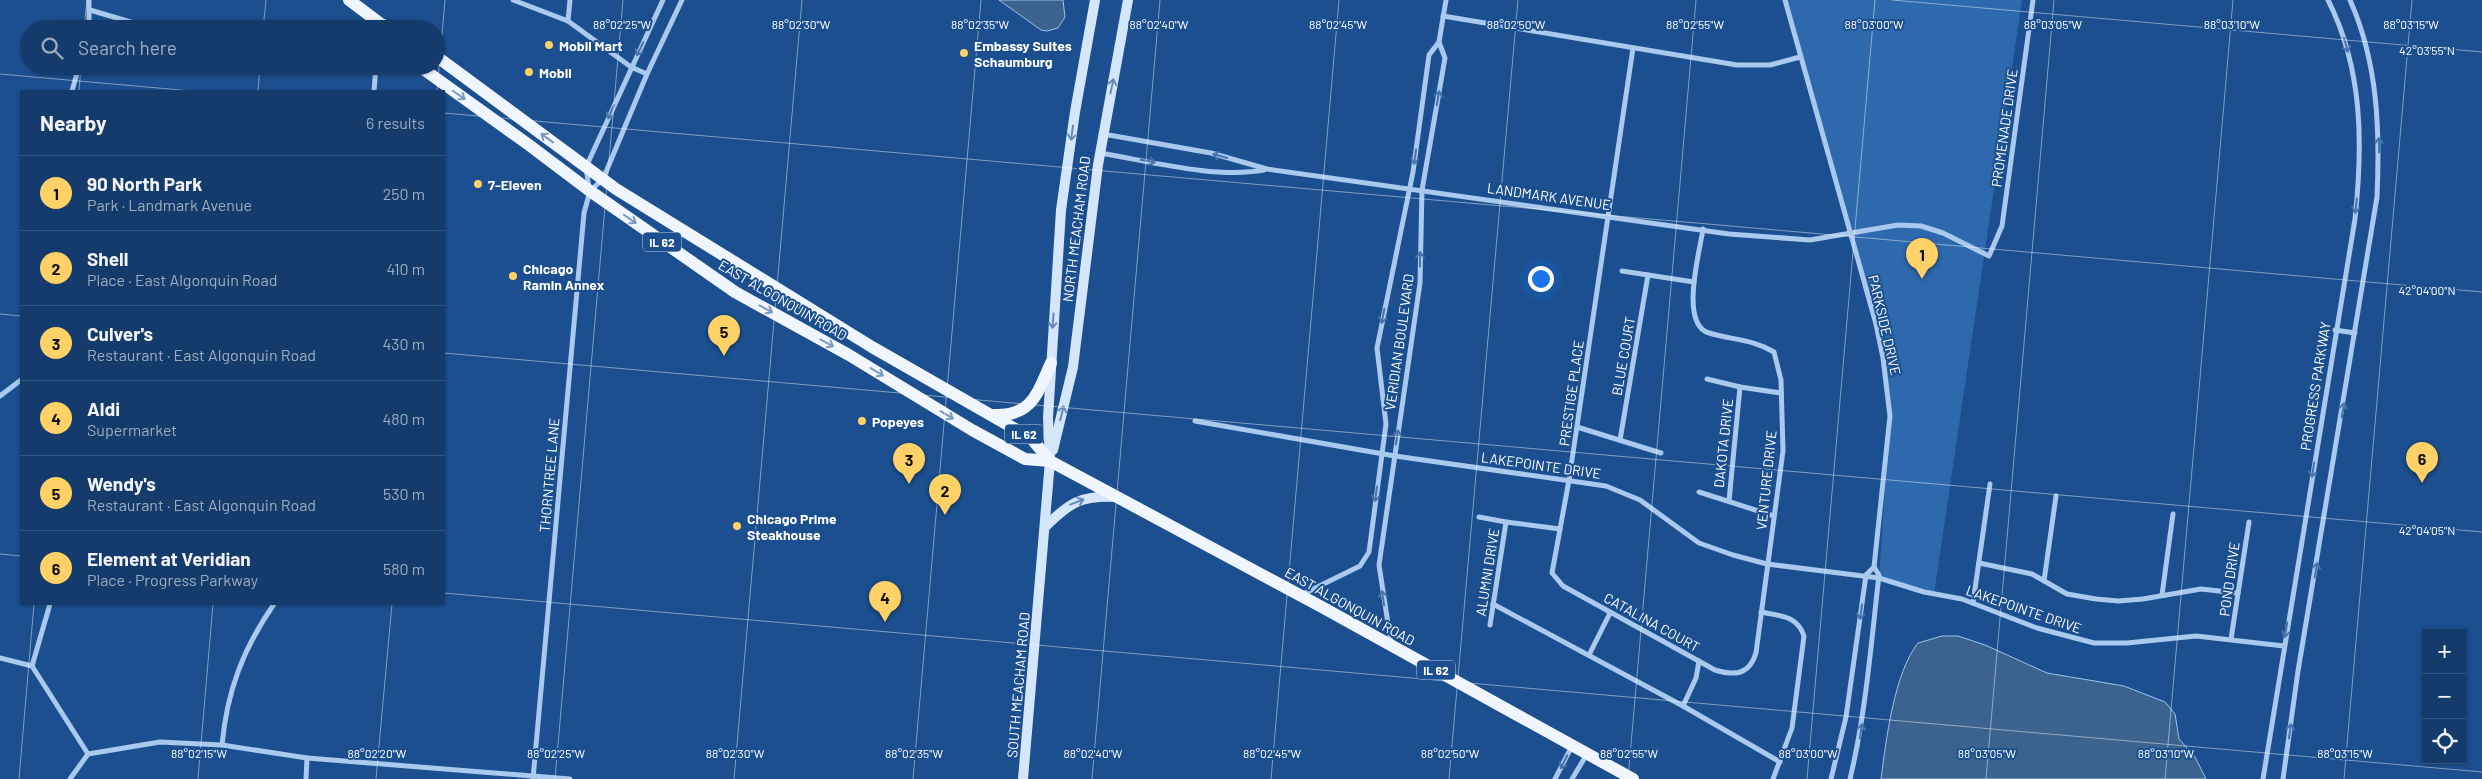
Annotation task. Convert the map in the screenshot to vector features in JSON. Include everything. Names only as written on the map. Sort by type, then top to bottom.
[{"type":"main road","points":[[349,0],[375,20]]},
{"type":"main road","name":"NORTH MEACHAM ROAD","points":[[1039,594],[1050,461],[1048,418],[1050,363],[1061,210],[1076,103],[1095,0]]},
{"type":"main road","name":"NORTH MEACHAM ROAD","points":[[1050,461],[1073,367],[1100,153],[1128,0]]},
{"type":"main road","name":"EAST ALGONQUIN ROAD","points":[[445,63],[603,179],[822,316],[1032,438],[1050,461]]},
{"type":"main road","name":"EAST ALGONQUIN ROAD","points":[[432,75],[529,144],[590,191],[735,292],[849,355],[972,430],[1024,459],[1050,461],[1300,595],[1633,779]]},
{"type":"main road","points":[[991,415],[1015,414],[1030,405],[1036,397],[1050,363]]},
{"type":"main road","points":[[1045,527],[1066,506],[1074,502],[1100,496],[1118,497]]},
{"type":"main road","name":"SOUTH MEACHAM ROAD","points":[[1023,779],[1039,594]]},
{"type":"street","points":[[89,0],[89,20]]},
{"type":"street","points":[[513,0],[568,21],[631,67],[647,74]]},
{"type":"street","points":[[568,21],[570,0]]},
{"type":"street","points":[[590,191],[586,167],[663,0]]},
{"type":"street","points":[[590,191],[603,179],[647,74],[682,0]]},
{"type":"street","name":"VERIDIAN BOULEVARD","points":[[1300,595],[1360,566],[1369,552],[1386,424],[1377,348],[1413,172],[1429,55],[1438,42],[1446,0]]},
{"type":"street","name":"PARKSIDE DRIVE","points":[[1785,0],[1852,233],[1884,358],[1890,416],[1874,567]]},
{"type":"street","name":"PROMENADE DRIVE","points":[[1989,256],[2002,226],[2033,0]]},
{"type":"street","name":"PROGRESS PARKWAY","points":[[2263,779],[2335,330],[2355,219],[2360,166],[2359,109],[2353,70],[2339,22],[2328,0]]},
{"type":"street","points":[[2283,779],[2298,671],[2377,198],[2380,145],[2375,87],[2368,51],[2350,0]]},
{"type":"street","points":[[90,10],[124,20]]},
{"type":"street","points":[[1443,16],[1737,64],[1770,65],[1800,57]]},
{"type":"street","name":"VERIDIAN BOULEVARD","points":[[1391,646],[1379,565],[1420,284],[1422,190],[1445,58],[1438,42]]},
{"type":"street","name":"PRESTIGE PLACE","points":[[1552,572],[1570,480],[1607,215],[1633,48]]},
{"type":"street","points":[[72,90],[76,75]]},
{"type":"street","points":[[374,90],[375,75]]},
{"type":"street","name":"LANDMARK AVENUE","points":[[1103,134],[1211,153],[1267,170],[1704,229],[1810,240],[1898,225],[1921,226],[1943,233],[1989,256]]},
{"type":"street","points":[[1100,153],[1210,171],[1247,173],[1267,170]]},
{"type":"street","name":"THORNTREE LANE","points":[[533,777],[584,213],[590,191]]},
{"type":"street","name":"VENTURE DRIVE","points":[[1704,229],[1692,299],[1696,321],[1706,333],[1760,343],[1774,352],[1782,393],[1783,451],[1756,653],[1753,664],[1748,668]]},
{"type":"street","points":[[1622,271],[1694,282]]},
{"type":"street","name":"BLUE COURT","points":[[1620,440],[1648,275]]},
{"type":"street","points":[[2335,330],[2355,333]]},
{"type":"street","name":"DAKOTA DRIVE","points":[[1708,379],[1740,387],[1782,393]]},
{"type":"street","points":[[0,396],[20,381]]},
{"type":"street","name":"DAKOTA DRIVE","points":[[1729,501],[1740,387]]},
{"type":"street","name":"LAKEPOINTE DRIVE","points":[[1195,421],[1394,456],[1606,486],[1640,500],[1699,543],[1733,555],[1767,564],[1879,578],[1924,592],[1973,603],[2037,628],[2094,643],[2127,643],[2196,636],[2284,646]]},
{"type":"street","points":[[1578,427],[1661,453]]},
{"type":"street","points":[[1973,603],[1990,484]]},
{"type":"street","name":"DAKOTA DRIVE","points":[[1699,492],[1774,516]]},
{"type":"street","points":[[2044,581],[2056,496]]},
{"type":"street","points":[[2162,595],[2172,514]]},
{"type":"street","name":"ALUMNI DRIVE","points":[[1479,517],[1560,529]]},
{"type":"street","name":"ALUMNI DRIVE","points":[[1490,625],[1506,522]]},
{"type":"street","name":"POND DRIVE","points":[[2231,639],[2249,522]]},
{"type":"street","points":[[1979,563],[2032,574],[2068,594],[2096,599],[2118,601],[2201,589],[2238,593]]},
{"type":"street","points":[[1832,779],[1846,717],[1866,577],[1874,567],[1880,575],[1862,724],[1850,779]]},
{"type":"street","name":"CATALINA COURT","points":[[1552,572],[1562,586],[1699,661],[1726,673],[1739,673],[1748,668]]},
{"type":"street","points":[[1493,604],[1683,706],[1780,762]]},
{"type":"street","points":[[32,666],[50,605]]},
{"type":"street","points":[[222,745],[225,714],[234,680],[258,627],[273,605]]},
{"type":"street","points":[[1589,655],[1610,612]]},
{"type":"street","points":[[1761,612],[1791,618],[1800,625],[1804,636],[1792,728],[1773,779]]},
{"type":"street","points":[[0,658],[32,666],[88,754]]},
{"type":"street","points":[[1683,706],[1696,678],[1699,661]]},
{"type":"street","points":[[70,779],[88,754],[160,742],[222,745],[307,758],[570,779]]},
{"type":"street","points":[[1555,779],[1572,745]]},
{"type":"street","points":[[1572,779],[1587,754]]},
{"type":"street","points":[[306,779],[307,758]]},
{"type":"shaded area","points":[[999,0],[1063,0],[1065,17],[1058,28],[1047,31],[1041,30]]},
{"type":"shaded area","points":[[1785,0],[2022,0],[1934,594],[1879,578],[1890,416],[1883,358]]},
{"type":"shaded area","points":[[1942,636],[1958,636],[1985,645],[2047,673],[2124,686],[2165,702],[2175,714],[2179,739],[2195,757],[2206,779],[1881,779],[1892,708],[1903,672],[1918,643]]},
{"type":"place","name":"Mobil Mart","points":[[549,45]]},
{"type":"place","name":"Embassy Suites Schaumburg","points":[[964,53]]},
{"type":"place","name":"Mobil","points":[[529,72]]},
{"type":"place","name":"7-Eleven","points":[[478,184]]},
{"type":"place","name":"Chicago Ramin Annex","points":[[513,276]]},
{"type":"place","name":"90 North Park","points":[[1922,279]]},
{"type":"place","name":"Wendy's","points":[[724,356]]},
{"type":"place","name":"Popeyes","points":[[862,421]]},
{"type":"place","name":"Element at Veridian","points":[[2422,483]]},
{"type":"place","name":"Culver's","points":[[909,484]]},
{"type":"place","name":"Shell","points":[[945,515]]},
{"type":"place","name":"Chicago Prime Steakhouse","points":[[737,526]]},
{"type":"place","name":"Aldi","points":[[885,622]]}]
